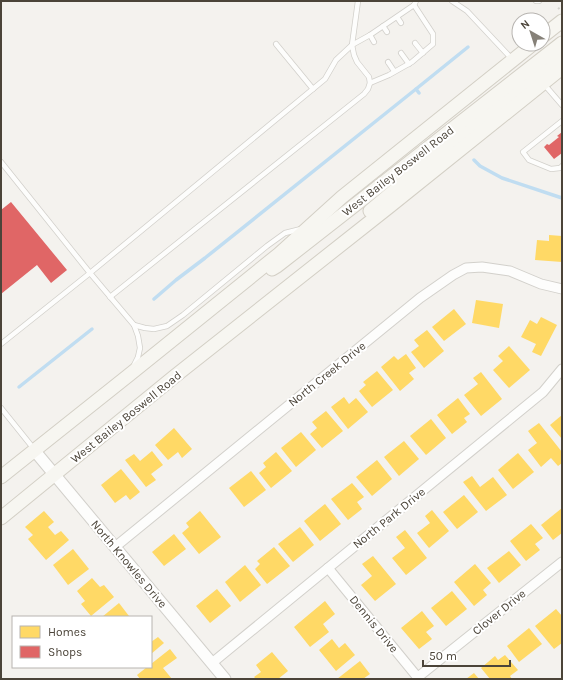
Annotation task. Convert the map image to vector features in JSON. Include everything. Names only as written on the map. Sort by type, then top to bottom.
[{"type":"main road","points":[[551,30],[562,21]]},
{"type":"main road","name":"West Bailey Boswell Road","points":[[251,317],[287,278],[508,92],[562,43]]},
{"type":"main road","name":"West Bailey Boswell Road","points":[[1,477],[279,254],[342,197],[523,52]]},
{"type":"main road","name":"West Bailey Boswell Road","points":[[230,293],[278,266],[508,92],[562,56]]},
{"type":"main road","name":"West Bailey Boswell Road","points":[[1,518],[175,376],[562,68]]},
{"type":"street","name":"North Creek Drive","points":[[115,547],[420,298],[453,275],[466,268],[482,267],[510,271],[541,284],[562,289]]},
{"type":"street","name":"North Park Drive","points":[[212,663],[543,392],[562,369]]},
{"type":"street","name":"North Knowles Drive","points":[[34,450],[225,679]]},
{"type":"street","name":"Clover Drive","points":[[419,678],[562,562]]},
{"type":"street","name":"Dennis Drive","points":[[328,568],[419,678]]},
{"type":"lane","points":[[110,297],[364,94],[370,83],[369,77],[357,62],[352,45],[358,1]]},
{"type":"lane","points":[[452,1],[466,11],[513,60]]},
{"type":"lane","points":[[1,344],[90,273],[325,79],[336,60],[352,45],[397,17],[415,3],[433,34],[433,44],[409,64],[370,83]]},
{"type":"lane","points":[[397,17],[401,23]]},
{"type":"lane","points":[[383,26],[387,32]]},
{"type":"lane","points":[[370,35],[374,42]]},
{"type":"lane","points":[[415,43],[422,53]]},
{"type":"lane","points":[[276,44],[313,89]]},
{"type":"lane","points":[[401,53],[409,64]]},
{"type":"lane","points":[[388,62],[394,72]]},
{"type":"lane","points":[[543,83],[562,105]]},
{"type":"lane","points":[[562,121],[523,152],[529,160],[551,169],[560,168],[562,166]]},
{"type":"lane","points":[[1,162],[90,273],[134,325],[140,348],[138,357],[129,375]]},
{"type":"lane","points":[[134,325],[154,329],[167,326],[183,315],[285,233],[309,226]]},
{"type":"lane","points":[[1,408],[34,450]]},
{"type":"building: Homes","points":[[549,235],[562,236],[562,262],[535,260],[537,240],[549,241]]},
{"type":"building: Homes","points":[[476,300],[503,304],[499,328],[472,323]]},
{"type":"building: Homes","points":[[454,309],[466,324],[444,341],[432,327]]},
{"type":"building: Homes","points":[[541,317],[557,325],[541,356],[532,352],[536,344],[521,337],[530,320],[537,324]]},
{"type":"building: Homes","points":[[427,330],[444,351],[424,368],[411,352],[419,346],[414,340]]},
{"type":"building: Homes","points":[[509,346],[530,370],[509,388],[493,370],[503,361],[498,356]]},
{"type":"building: Homes","points":[[406,354],[416,368],[409,373],[414,379],[400,391],[381,367],[394,356],[398,360]]},
{"type":"building: Homes","points":[[377,371],[393,390],[372,407],[359,391],[366,385],[363,382]]},
{"type":"building: Homes","points":[[481,372],[502,399],[481,416],[464,395],[478,384],[473,378]]},
{"type":"building: Homes","points":[[344,397],[349,404],[356,398],[368,412],[348,429],[331,407]]},
{"type":"building: Homes","points":[[458,398],[470,414],[464,418],[467,422],[452,434],[437,415]]},
{"type":"building: Homes","points":[[326,411],[343,431],[322,448],[310,434],[317,428],[312,422]]},
{"type":"building: Homes","points":[[562,415],[562,439],[550,425]]},
{"type":"building: Homes","points":[[431,419],[446,438],[426,455],[410,436]]},
{"type":"building: Homes","points":[[539,423],[562,452],[562,463],[558,466],[551,458],[541,467],[528,450],[537,443],[528,431]]},
{"type":"building: Homes","points":[[174,428],[192,449],[182,458],[178,452],[168,460],[155,445]]},
{"type":"building: Homes","points":[[301,432],[316,450],[296,467],[281,448]]},
{"type":"building: Homes","points":[[404,441],[419,459],[399,476],[384,457]]},
{"type":"building: Homes","points":[[152,451],[163,465],[151,474],[156,480],[146,487],[125,460],[134,454],[140,461]]},
{"type":"building: Homes","points":[[276,452],[292,471],[271,488],[259,473],[266,467],[263,463]]},
{"type":"building: Homes","points":[[518,453],[534,472],[513,489],[498,470]]},
{"type":"building: Homes","points":[[377,460],[392,479],[372,496],[356,477]]},
{"type":"building: Homes","points":[[121,469],[140,492],[130,500],[126,495],[115,503],[101,485]]},
{"type":"building: Homes","points":[[251,471],[266,490],[244,507],[229,488]]},
{"type":"building: Homes","points":[[472,476],[480,487],[493,477],[507,495],[486,511],[463,482]]},
{"type":"building: Homes","points":[[352,483],[364,497],[357,502],[362,509],[348,520],[331,499]]},
{"type":"building: Homes","points":[[464,495],[478,512],[457,529],[443,512]]},
{"type":"building: Homes","points":[[325,504],[341,524],[320,541],[304,521]]},
{"type":"building: Homes","points":[[562,508],[562,533],[553,540],[541,525]]},
{"type":"building: Homes","points":[[432,510],[449,531],[429,548],[417,533],[430,523],[425,516]]},
{"type":"building: Homes","points":[[44,511],[54,522],[48,527],[55,535],[61,531],[69,540],[46,560],[28,539],[33,535],[25,527]]},
{"type":"building: Homes","points":[[200,511],[221,537],[199,554],[182,533],[189,527],[186,523]]},
{"type":"building: Homes","points":[[531,524],[543,538],[535,544],[540,550],[526,561],[510,541]]},
{"type":"building: Homes","points":[[300,527],[314,545],[293,562],[278,544]]},
{"type":"building: Homes","points":[[405,530],[427,558],[406,575],[392,558],[405,548],[396,537]]},
{"type":"building: Homes","points":[[174,534],[186,549],[164,566],[152,552]]},
{"type":"building: Homes","points":[[274,547],[290,566],[267,584],[255,569],[260,564],[257,561]]},
{"type":"building: Homes","points":[[73,549],[89,569],[68,585],[53,565]]},
{"type":"building: Homes","points":[[509,551],[521,565],[499,583],[487,568]]},
{"type":"building: Homes","points":[[373,556],[396,584],[375,601],[361,585],[372,576],[362,564]]},
{"type":"building: Homes","points":[[475,564],[491,583],[483,590],[487,595],[474,606],[454,582]]},
{"type":"building: Homes","points":[[245,565],[261,585],[240,602],[225,582]]},
{"type":"building: Homes","points":[[92,578],[100,587],[104,585],[114,597],[91,616],[81,604],[85,601],[77,591]]},
{"type":"building: Homes","points":[[217,589],[231,606],[210,623],[196,606]]},
{"type":"building: Homes","points":[[452,591],[467,609],[446,626],[431,608]]},
{"type":"building: Homes","points":[[325,601],[335,614],[323,624],[329,632],[310,647],[294,627]]},
{"type":"building: Homes","points":[[119,603],[129,616],[103,616]]},
{"type":"building: Homes","points":[[556,609],[562,616],[562,643],[554,649],[535,626]]},
{"type":"building: Homes","points":[[422,611],[434,626],[426,632],[432,639],[419,649],[401,628]]},
{"type":"building: Homes","points":[[529,628],[542,644],[519,662],[507,646]]},
{"type":"building: Homes","points":[[158,637],[164,643],[152,653],[152,641]]},
{"type":"building: Homes","points":[[332,639],[339,648],[345,643],[355,655],[336,671],[319,650]]},
{"type":"building: Homes","points":[[170,649],[177,658],[163,668],[172,679],[140,679],[137,675],[146,668],[152,668],[152,663]]},
{"type":"building: Homes","points":[[272,652],[288,671],[278,679],[256,679],[254,677],[261,672],[256,665]]},
{"type":"building: Homes","points":[[505,655],[518,670],[510,676],[512,679],[490,679],[481,668],[495,656],[498,660]]},
{"type":"building: Homes","points":[[360,661],[370,674],[363,679],[337,679]]},
{"type":"building: Homes","points":[[474,673],[479,679],[466,679]]},
{"type":"building: Shops","points":[[562,132],[562,153],[554,159],[544,147],[559,137],[557,136]]},
{"type":"building: Shops","points":[[11,202],[67,270],[51,283],[37,265],[1,294],[1,210]]},
{"type":"waterway","points":[[416,89],[468,47]]},
{"type":"waterway","points":[[154,299],[416,89],[419,93]]},
{"type":"waterway","points":[[474,160],[480,166],[502,178],[562,198]]},
{"type":"waterway","points":[[19,387],[92,329]]}]
